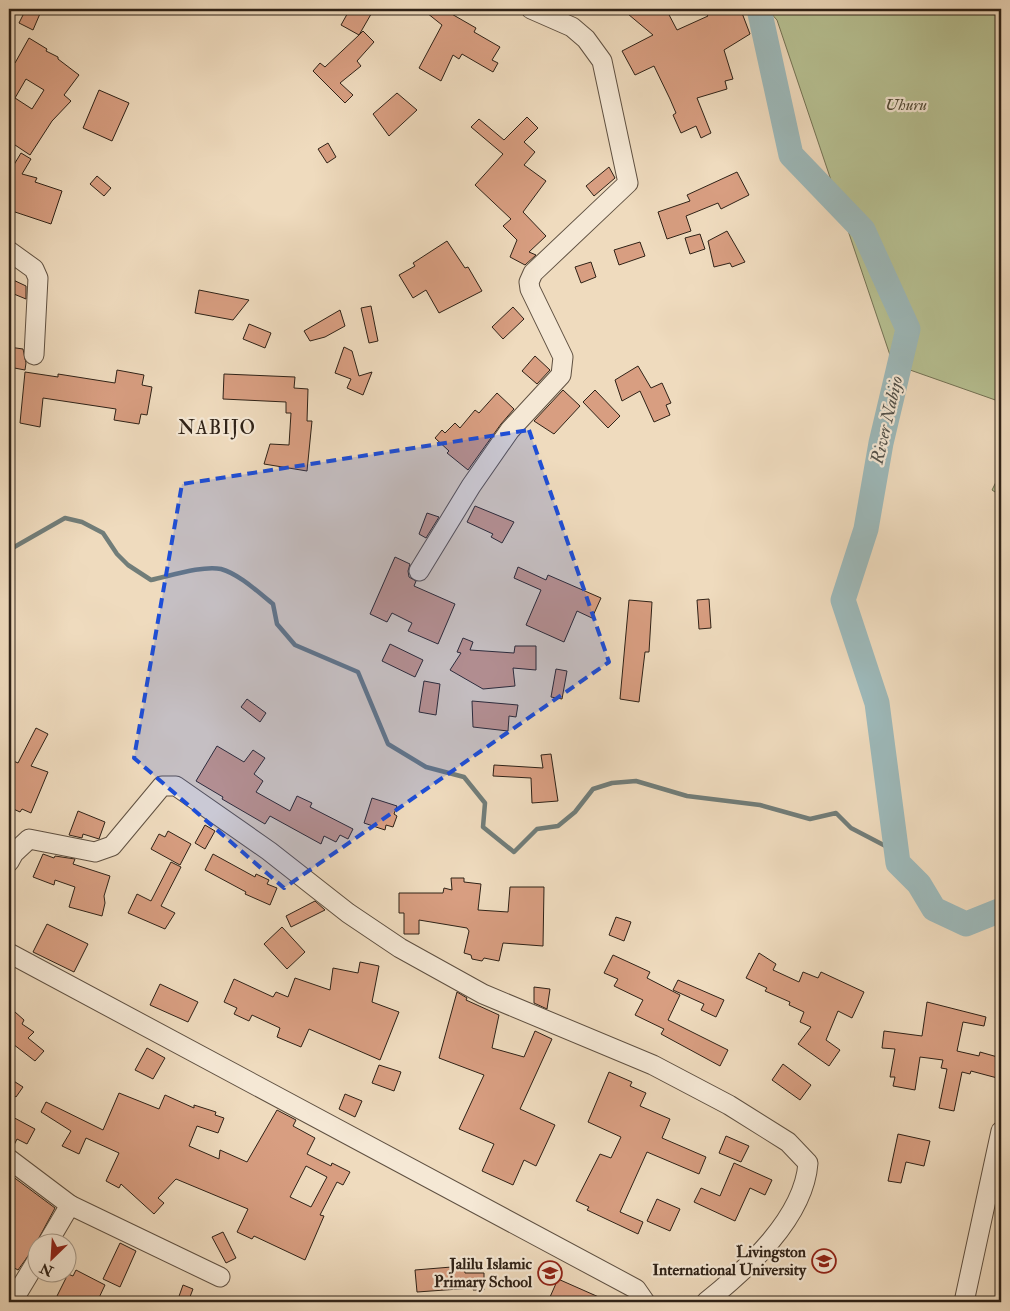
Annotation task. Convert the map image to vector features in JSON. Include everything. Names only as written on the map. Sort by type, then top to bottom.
[{"type":"street","points":[[419,571],[510,430],[561,376],[563,356],[530,289],[529,282],[533,273],[628,183],[602,61],[586,39],[572,27],[531,9]]},
{"type":"street","points":[[9,251],[34,269],[38,278],[34,355]]},
{"type":"street","points":[[9,862],[14,853],[29,839],[95,852],[112,846],[162,786],[176,786],[269,851],[348,913],[400,948],[513,1008],[562,1026],[653,1065],[729,1105],[788,1142],[808,1163],[807,1178],[798,1200],[756,1259],[706,1302]]},
{"type":"street","points":[[9,953],[636,1290],[645,1302]]},
{"type":"street","points":[[964,1302],[1001,1131]]},
{"type":"street","points":[[9,1159],[70,1205],[220,1278]]},
{"type":"street","points":[[53,1234],[70,1205]]},
{"type":"street","points":[[12,1302],[28,1276]]},
{"type":"highlighted area","points":[[529,430],[609,662],[284,888],[134,758],[182,484]]},
{"type":"green space","name":"Uhuru","points":[[767,9],[1001,9],[1001,402],[893,364],[777,20]]},
{"type":"green space","points":[[1001,472],[1001,496],[992,490]]},
{"type":"building","points":[[26,9],[42,9],[33,30],[19,23]]},
{"type":"building","points":[[350,9],[374,9],[359,35],[341,25]]},
{"type":"building","points":[[422,9],[443,9],[476,28],[474,32],[500,47],[492,60],[498,63],[493,72],[462,54],[459,59],[453,55],[441,81],[419,68],[442,25]]},
{"type":"building","points":[[622,9],[666,9],[677,30],[708,16],[702,9],[738,9],[742,13],[750,34],[724,50],[733,79],[725,81],[727,89],[697,98],[711,133],[701,138],[696,126],[681,133],[673,115],[676,113],[654,66],[635,75],[622,51],[653,35]]},
{"type":"building","points":[[363,31],[374,42],[357,61],[361,66],[340,83],[353,95],[345,103],[313,71],[320,63],[325,67]]},
{"type":"building","points":[[29,38],[47,49],[46,51],[58,57],[58,59],[79,75],[64,95],[71,101],[52,121],[30,155],[9,141],[9,60],[15,63]],"holes":[[[26,79],[44,90],[32,109],[15,98]]]},
{"type":"building","points":[[99,90],[129,103],[112,141],[83,128]]},
{"type":"building","points":[[397,93],[417,110],[389,136],[373,114]]},
{"type":"building","points":[[527,117],[538,128],[524,142],[535,152],[524,165],[546,181],[523,212],[546,236],[529,252],[536,255],[525,265],[510,257],[517,240],[503,226],[511,219],[475,185],[503,154],[471,127],[479,119],[504,140]]},
{"type":"building","points":[[328,143],[336,157],[327,163],[318,149]]},
{"type":"building","points":[[21,153],[31,159],[22,174],[37,178],[35,182],[62,191],[51,224],[9,210],[9,173]]},
{"type":"building","points":[[609,167],[615,178],[594,196],[586,186]]},
{"type":"building","points":[[737,172],[749,195],[721,209],[718,203],[686,216],[691,231],[667,239],[658,212],[690,201],[687,195]]},
{"type":"building","points":[[97,176],[111,188],[104,196],[90,184]]},
{"type":"building","points":[[727,231],[745,262],[732,267],[730,263],[714,267],[708,241]]},
{"type":"building","points":[[700,234],[705,249],[690,254],[685,238]]},
{"type":"building","points":[[447,241],[465,268],[468,267],[482,291],[439,313],[426,290],[413,298],[399,275],[415,266],[413,263]]},
{"type":"building","points":[[640,242],[645,256],[619,265],[614,250]]},
{"type":"building","points":[[591,262],[596,277],[581,283],[575,267]]},
{"type":"building","points":[[9,278],[26,286],[26,299],[9,292]]},
{"type":"building","points":[[199,290],[249,300],[233,320],[195,313]]},
{"type":"building","points":[[371,306],[378,341],[369,343],[361,308]]},
{"type":"building","points":[[513,307],[524,319],[503,339],[492,327]]},
{"type":"building","points":[[340,310],[345,326],[325,337],[310,341],[304,331]]},
{"type":"building","points":[[249,324],[271,333],[265,348],[243,339]]},
{"type":"building","points":[[9,347],[23,349],[26,363],[25,370],[9,367]]},
{"type":"building","points":[[344,347],[352,351],[359,376],[372,372],[363,395],[347,388],[351,379],[335,373]]},
{"type":"building","points":[[535,356],[550,370],[537,384],[522,371]]},
{"type":"building","points":[[638,366],[651,388],[662,383],[671,403],[666,405],[670,415],[654,422],[640,391],[622,401],[615,380]]},
{"type":"building","points":[[117,370],[144,375],[142,385],[152,387],[147,415],[141,414],[139,424],[114,420],[116,409],[43,398],[40,427],[20,423],[25,372],[58,377],[58,374],[115,383]]},
{"type":"building","points":[[224,374],[295,377],[294,388],[308,389],[307,421],[312,421],[307,471],[264,464],[270,444],[289,445],[291,413],[286,413],[286,402],[223,399]]},
{"type":"building","points":[[563,390],[580,406],[554,434],[534,421]]},
{"type":"building","points":[[595,390],[620,416],[608,428],[583,402]]},
{"type":"building","points":[[497,393],[514,409],[468,470],[447,453],[449,451],[435,438],[442,430],[445,433],[455,423],[460,428],[475,410],[479,413]]},
{"type":"building","points":[[475,506],[514,522],[502,543],[491,537],[493,534],[467,522]]},
{"type":"building","points":[[427,513],[439,517],[426,538],[419,534]]},
{"type":"building","points":[[395,557],[410,564],[409,577],[416,581],[414,586],[455,604],[438,644],[408,631],[412,623],[392,613],[387,622],[370,614]]},
{"type":"building","points":[[518,567],[546,580],[548,575],[601,598],[592,618],[577,611],[564,642],[526,625],[541,590],[514,578]]},
{"type":"building","points":[[709,599],[711,628],[699,629],[697,600]]},
{"type":"building","points":[[629,600],[652,602],[649,652],[645,652],[639,702],[620,699]]},
{"type":"building","points":[[463,638],[473,642],[470,650],[514,653],[515,646],[536,646],[536,670],[513,668],[515,686],[483,689],[450,670],[461,653],[457,652]]},
{"type":"building","points":[[390,644],[423,660],[415,677],[382,661]]},
{"type":"building","points":[[556,669],[567,671],[562,699],[551,697]]},
{"type":"building","points":[[424,681],[440,684],[436,715],[419,712]]},
{"type":"building","points":[[247,699],[266,713],[260,722],[241,707]]},
{"type":"building","points":[[472,701],[518,705],[516,717],[509,716],[508,731],[473,727]]},
{"type":"building","points":[[36,728],[48,734],[31,766],[48,772],[31,813],[22,809],[20,812],[9,807],[9,759],[18,763]]},
{"type":"building","points":[[217,746],[244,762],[253,750],[265,758],[254,774],[263,781],[256,792],[290,811],[297,796],[312,803],[310,807],[353,829],[348,839],[340,835],[336,842],[324,836],[321,844],[270,816],[265,824],[222,799],[223,797],[196,781]]},
{"type":"building","points":[[551,754],[558,801],[532,803],[531,778],[493,776],[494,765],[543,768],[541,755]]},
{"type":"building","points":[[372,798],[397,806],[394,814],[397,816],[393,827],[386,825],[385,830],[364,823]]},
{"type":"building","points":[[78,811],[105,822],[99,839],[83,834],[82,838],[69,835]]},
{"type":"building","points":[[205,825],[215,831],[205,849],[195,843]]},
{"type":"building","points":[[168,831],[191,844],[180,865],[151,849],[159,834],[165,837]]},
{"type":"building","points":[[43,854],[54,858],[55,856],[75,859],[73,864],[110,876],[104,896],[105,903],[102,916],[69,907],[75,887],[55,880],[54,885],[33,877]]},
{"type":"building","points":[[213,854],[255,877],[256,874],[269,880],[267,884],[277,888],[270,905],[245,894],[246,892],[205,870]]},
{"type":"building","points":[[171,862],[181,867],[161,906],[175,913],[165,929],[128,913],[137,894],[151,901]]},
{"type":"building","points":[[451,878],[464,878],[464,882],[481,884],[478,910],[508,912],[510,887],[544,887],[543,946],[503,943],[499,961],[484,958],[482,961],[472,959],[471,955],[464,953],[469,931],[467,928],[419,920],[419,934],[404,934],[404,913],[399,913],[399,893],[443,893],[444,888],[452,890]]},
{"type":"building","points":[[315,901],[325,910],[291,927],[286,916]]},
{"type":"building","points":[[616,917],[631,922],[624,941],[609,935]]},
{"type":"building","points":[[47,924],[88,944],[74,972],[33,952]]},
{"type":"building","points":[[282,927],[305,952],[287,969],[264,944]]},
{"type":"building","points":[[759,953],[776,964],[773,970],[799,982],[803,972],[818,978],[821,972],[864,992],[852,1018],[838,1011],[826,1040],[840,1050],[829,1066],[798,1044],[811,1027],[800,1022],[804,1012],[789,1005],[790,1002],[765,991],[767,988],[746,978]]},
{"type":"building","points":[[613,955],[650,972],[647,978],[680,995],[668,1020],[728,1050],[720,1066],[661,1034],[664,1029],[635,1015],[643,1000],[614,986],[618,979],[604,973]]},
{"type":"building","points":[[360,962],[379,966],[372,1002],[399,1012],[380,1060],[309,1029],[301,1047],[277,1037],[280,1028],[252,1015],[249,1021],[234,1014],[237,1008],[224,1002],[234,979],[273,997],[276,992],[288,997],[295,978],[330,990],[333,968],[358,973]]},
{"type":"building","points":[[678,980],[724,1000],[716,1017],[701,1010],[704,1004],[673,990]]},
{"type":"building","points":[[160,984],[198,1002],[188,1022],[150,1005]]},
{"type":"building","points":[[534,987],[550,989],[547,1009],[534,1003]]},
{"type":"building","points":[[457,992],[467,998],[466,1000],[499,1015],[492,1048],[524,1057],[535,1031],[552,1039],[520,1109],[555,1125],[536,1166],[524,1160],[513,1185],[482,1171],[494,1144],[459,1129],[484,1075],[439,1058]]},
{"type":"building","points":[[927,1002],[986,1017],[984,1026],[963,1022],[957,1051],[979,1056],[980,1052],[1001,1058],[1001,1079],[971,1071],[970,1074],[962,1072],[954,1111],[939,1108],[947,1069],[941,1068],[943,1060],[920,1057],[915,1090],[893,1086],[895,1077],[890,1077],[895,1049],[882,1048],[884,1031],[922,1036]]},
{"type":"building","points":[[15,1012],[24,1020],[22,1024],[34,1032],[28,1038],[44,1051],[35,1061],[9,1041],[9,1018]]},
{"type":"building","points":[[147,1048],[165,1058],[153,1079],[135,1070]]},
{"type":"building","points":[[783,1064],[811,1085],[800,1100],[772,1080]]},
{"type":"building","points":[[379,1065],[401,1072],[394,1091],[372,1083]]},
{"type":"building","points":[[609,1072],[632,1082],[630,1086],[646,1093],[640,1106],[670,1119],[662,1138],[706,1157],[699,1174],[647,1152],[620,1212],[643,1222],[638,1234],[587,1210],[589,1207],[576,1201],[600,1154],[611,1158],[621,1137],[588,1122]]},
{"type":"building","points":[[9,1078],[23,1087],[16,1097],[9,1092]]},
{"type":"building","points":[[119,1093],[159,1109],[165,1095],[194,1108],[194,1105],[216,1112],[215,1115],[224,1118],[218,1133],[197,1126],[189,1146],[219,1159],[220,1150],[247,1162],[277,1110],[296,1120],[293,1126],[315,1138],[307,1154],[331,1166],[332,1163],[350,1172],[343,1185],[337,1182],[320,1215],[324,1216],[305,1260],[254,1236],[252,1239],[237,1232],[248,1209],[176,1179],[158,1198],[164,1203],[154,1214],[121,1184],[119,1188],[106,1181],[119,1153],[86,1138],[79,1154],[62,1146],[71,1131],[41,1112],[46,1102],[103,1130]],"holes":[[[306,1166],[327,1177],[311,1207],[290,1197]]]},
{"type":"building","points":[[345,1094],[362,1101],[355,1117],[339,1109]]},
{"type":"building","points":[[9,1115],[35,1129],[27,1144],[17,1139],[12,1149],[9,1148]]},
{"type":"building","points":[[898,1134],[930,1141],[924,1166],[906,1162],[901,1183],[888,1181]]},
{"type":"building","points":[[726,1136],[749,1146],[741,1162],[719,1153]]},
{"type":"building","points":[[734,1163],[772,1180],[765,1195],[750,1188],[735,1221],[694,1202],[701,1188],[720,1196]]},
{"type":"building","points":[[12,1176],[55,1208],[41,1234],[28,1234],[28,1256],[18,1270],[9,1265],[9,1183]]},
{"type":"building","points":[[657,1199],[680,1209],[670,1231],[647,1221]]},
{"type":"building","points":[[223,1232],[236,1258],[226,1263],[212,1237]]},
{"type":"building","points":[[120,1243],[136,1251],[120,1287],[103,1279]]},
{"type":"building","points":[[464,1266],[465,1273],[484,1273],[484,1290],[473,1290],[473,1288],[417,1292],[415,1270]]},
{"type":"building","points":[[78,1271],[105,1285],[97,1302],[54,1302],[63,1284],[78,1284]]},
{"type":"building","points":[[558,1279],[610,1302],[563,1302],[550,1297]]},
{"type":"building","points":[[183,1285],[193,1289],[188,1302],[177,1302]]},
{"type":"waterway","name":"River Nabijo","points":[[759,9],[791,155],[863,230],[908,329],[881,443],[866,529],[843,600],[877,703],[898,863],[919,884],[934,909],[966,924],[1001,910]]},
{"type":"waterway","points":[[9,550],[65,518],[82,522],[103,533],[117,554],[128,565],[151,580],[205,568],[221,569],[235,575],[273,604],[277,624],[295,645],[358,672],[388,744],[426,767],[464,777],[485,803],[483,827],[514,852],[537,829],[558,826],[575,812],[593,789],[612,783],[636,781],[687,796],[760,805],[810,819],[836,813],[851,828],[897,852]]},
{"type":"place","name":"Livingston International University","points":[[824,1261]]},
{"type":"place","name":"Jalilu Islamic Primary School","points":[[550,1273]]},
{"type":"district","name":"NABIJO","points":[[217,428]]}]
